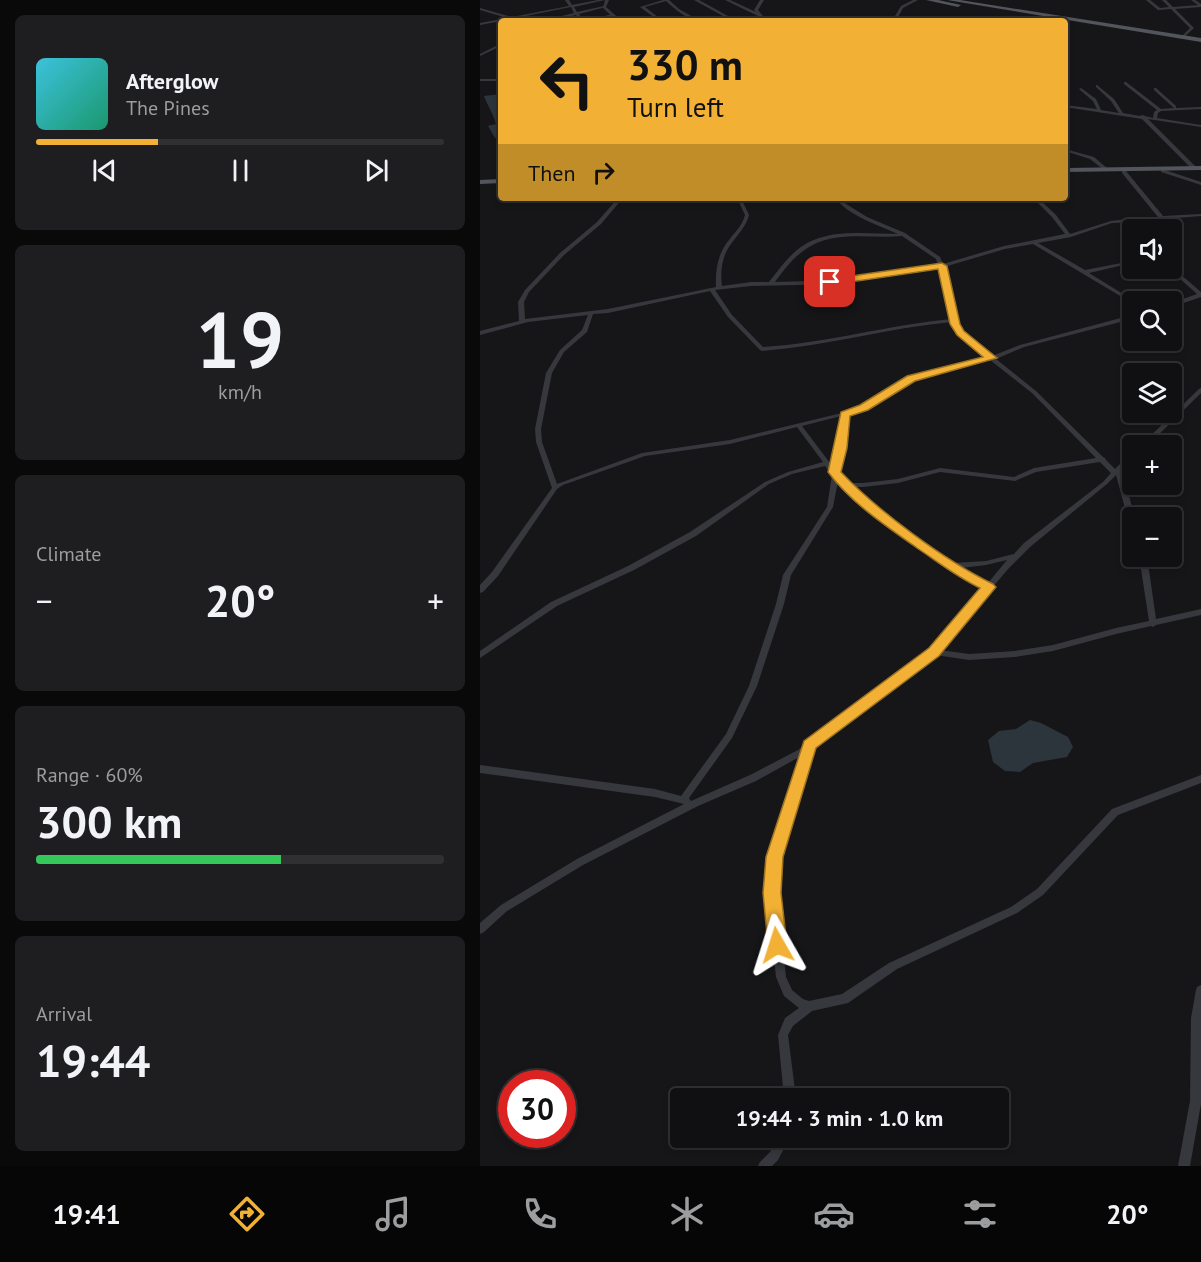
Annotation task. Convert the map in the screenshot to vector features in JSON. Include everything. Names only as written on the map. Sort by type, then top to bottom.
[{"type":"main road","points":[[929,0],[1044,18]]},
{"type":"main road","points":[[950,0],[1063,18]]},
{"type":"main road","points":[[1068,19],[1183,37],[1201,42]]},
{"type":"main road","points":[[1068,22],[1201,42]]},
{"type":"main road","points":[[1068,172],[1106,169],[1199,169]]},
{"type":"main road","points":[[1068,172],[1199,169]]},
{"type":"main road","points":[[480,182],[498,182]]},
{"type":"street","points":[[553,0],[560,8]]},
{"type":"street","points":[[567,0],[579,18]]},
{"type":"street","points":[[480,9],[511,18],[603,0],[604,7],[616,18]]},
{"type":"street","points":[[657,18],[642,7],[667,0],[678,10],[693,18]]},
{"type":"street","points":[[696,0],[729,18]]},
{"type":"street","points":[[727,0],[761,16]]},
{"type":"street","points":[[761,16],[756,7],[762,0]]},
{"type":"street","points":[[896,18],[902,7],[916,0]]},
{"type":"street","points":[[1148,0],[1159,9],[1201,6]]},
{"type":"street","points":[[1164,0],[1192,28],[1183,37]]},
{"type":"street","points":[[1193,1],[1201,6]]},
{"type":"street","points":[[1193,1],[1201,1]]},
{"type":"street","points":[[557,18],[604,7]]},
{"type":"street","points":[[600,18],[612,15]]},
{"type":"street","points":[[480,24],[498,21]]},
{"type":"street","points":[[480,55],[498,46]]},
{"type":"street","points":[[480,80],[498,80]]},
{"type":"street","points":[[1125,83],[1160,110]]},
{"type":"street","points":[[1097,86],[1113,100],[1121,113]]},
{"type":"street","points":[[1082,89],[1095,100],[1100,110]]},
{"type":"street","points":[[1155,89],[1175,107]]},
{"type":"street","points":[[1068,106],[1201,126]]},
{"type":"street","points":[[1155,119],[1156,112],[1160,110],[1175,107],[1201,108]]},
{"type":"street","points":[[1142,116],[1199,169]]},
{"type":"street","points":[[1068,151],[1092,158],[1106,169]]},
{"type":"street","points":[[1163,171],[1201,184]]},
{"type":"street","points":[[1124,172],[1162,218]]},
{"type":"street","points":[[522,322],[521,303],[527,291],[562,254],[599,223],[618,201]]},
{"type":"street","points":[[719,288],[718,277],[724,253],[729,242],[746,222],[746,210],[740,201]]},
{"type":"street","points":[[840,201],[865,218],[905,235],[938,258],[942,266],[954,320],[960,333],[1034,392],[1116,471],[1128,507]]},
{"type":"street","points":[[1038,201],[1054,216],[1069,236]]},
{"type":"street","points":[[1137,219],[1201,215]]},
{"type":"street","points":[[480,333],[522,322],[591,313],[711,289],[771,283],[842,282],[942,266],[1033,242],[1069,236],[1105,223],[1122,221]]},
{"type":"street","points":[[771,283],[787,261],[803,247],[821,237],[905,235]]},
{"type":"street","points":[[1033,242],[1122,295]]},
{"type":"street","points":[[1085,272],[1122,264]]},
{"type":"street","points":[[1182,278],[1201,295],[1182,302]]},
{"type":"street","points":[[711,289],[730,316],[762,350],[916,323],[954,320]]},
{"type":"street","points":[[555,488],[539,442],[538,429],[549,373],[562,351],[585,331],[591,313]]},
{"type":"street","points":[[480,590],[495,574],[555,488],[581,475],[644,454],[701,447],[845,414],[864,408],[911,379],[992,358],[1022,346],[1122,319]]},
{"type":"street","points":[[1154,435],[1201,390]]},
{"type":"street","points":[[683,800],[729,736],[753,686],[780,604],[787,575],[830,507],[845,414]]},
{"type":"street","points":[[799,426],[844,485],[952,566],[989,587]]},
{"type":"street","points":[[844,485],[898,481],[940,470],[1009,479],[1040,469],[1103,459]]},
{"type":"street","points":[[480,655],[554,604],[631,568],[693,534],[766,483],[790,473],[827,463]]},
{"type":"street","points":[[480,929],[504,908],[580,862],[695,804],[753,778],[809,745],[934,652],[1017,555],[1122,465]]},
{"type":"street","points":[[952,566],[1017,555]]},
{"type":"street","points":[[1145,567],[1153,624]]},
{"type":"street","points":[[934,652],[969,657],[1015,654],[1053,648],[1201,612]]},
{"type":"street","points":[[809,745],[775,857],[772,893],[781,977],[788,993],[800,1003],[809,1006]]},
{"type":"street","points":[[480,769],[655,793],[695,804]]},
{"type":"street","points":[[789,1088],[783,1035],[789,1022],[809,1006],[844,999],[893,966],[1014,910],[1040,892],[1115,812],[1201,779]]},
{"type":"street","points":[[1184,1166],[1196,1101],[1196,1018],[1201,990]]},
{"type":"street","points":[[764,1166],[778,1148]]},
{"type":"shaded area","points":[[498,94],[498,137],[495,138],[488,126],[496,124],[484,96]]},
{"type":"shaded area","points":[[1030,720],[1068,737],[1073,747],[1067,757],[1033,763],[1020,772],[1005,771],[993,762],[988,740],[999,731],[1016,729]]},
{"type":"route","points":[[777,945],[772,893],[775,857],[809,745],[934,652],[989,587],[967,577],[906,534],[844,485],[834,472],[841,448],[845,414],[864,408],[911,379],[992,358],[960,333],[955,324],[953,306],[942,266],[922,267],[842,282],[830,282]]}]
